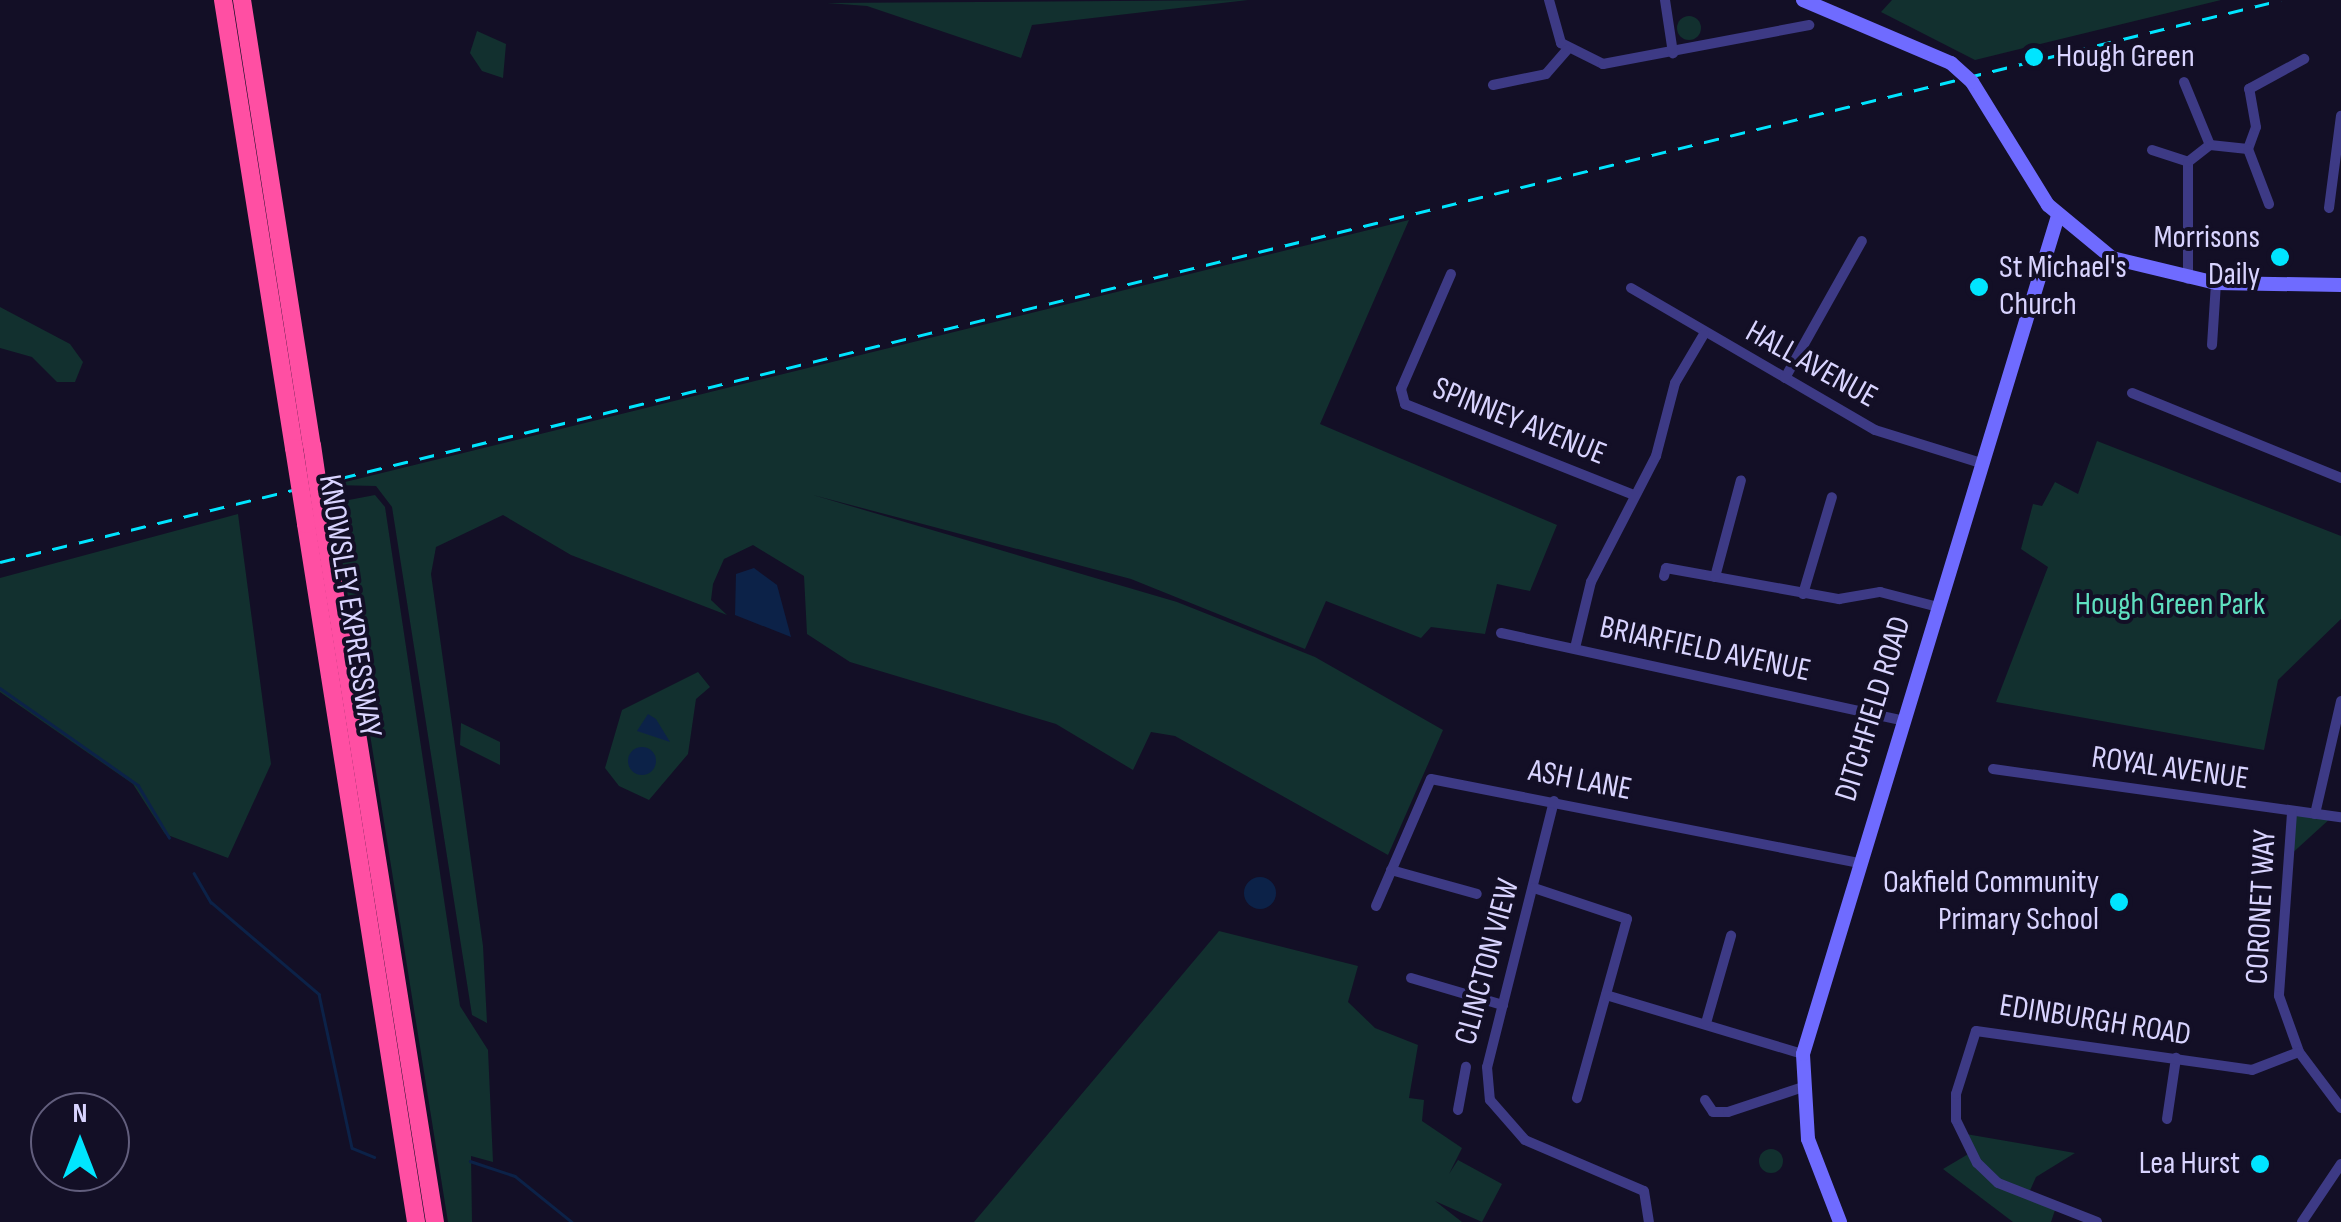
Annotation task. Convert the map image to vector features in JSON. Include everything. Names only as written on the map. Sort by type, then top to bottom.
[{"type":"highway","name":"KNOWSLEY EXPRESSWAY","points":[[223,0],[303,446]]},
{"type":"highway","name":"KNOWSLEY EXPRESSWAY","points":[[242,0],[303,446],[434,1222]]},
{"type":"highway","name":"KNOWSLEY EXPRESSWAY","points":[[315,522],[416,1222]]},
{"type":"street","points":[[1549,0],[1551,26],[1567,50],[1602,64],[1672,53],[1786,26],[1809,25]]},
{"type":"street","points":[[1664,0],[1672,53]]},
{"type":"street","points":[[1803,0],[1951,63],[1972,82],[2058,216],[2128,266],[2216,284],[2341,285]]},
{"type":"street","points":[[1785,12],[1786,26]]},
{"type":"street","points":[[1493,85],[1546,74],[1567,50]]},
{"type":"street","points":[[2268,204],[2248,149],[2256,127],[2249,89],[2304,60]]},
{"type":"street","points":[[2184,82],[2210,145]]},
{"type":"street","points":[[2329,208],[2341,116]]},
{"type":"street","points":[[2188,162],[2210,145],[2248,149]]},
{"type":"street","points":[[2152,150],[2188,162]]},
{"type":"street","points":[[2188,162],[2188,279]]},
{"type":"street","name":"DITCHFIELD ROAD","points":[[1840,1222],[1800,1088],[1803,1054],[1899,720],[2058,216]]},
{"type":"street","points":[[1785,378],[1862,241]]},
{"type":"street","name":"SPINNEY AVENUE","points":[[1451,274],[1401,389],[1405,404],[1634,495]]},
{"type":"street","points":[[2212,345],[2216,284]]},
{"type":"street","name":"HALL AVENUE","points":[[1630,288],[1875,430],[1978,462]]},
{"type":"street","points":[[1575,648],[1591,582],[1634,495],[1704,334]]},
{"type":"street","points":[[2132,393],[2341,478]]},
{"type":"street","points":[[1715,577],[1740,485],[1726,484]]},
{"type":"street","points":[[1803,594],[1830,501],[1844,510]]},
{"type":"street","points":[[1664,576],[1666,568],[1803,594],[1880,592],[1934,606]]},
{"type":"street","name":"BRIARFIELD AVENUE","points":[[1501,633],[1899,720]]},
{"type":"street","points":[[2315,814],[2341,700]]},
{"type":"street","name":"ROYAL AVENUE","points":[[1993,769],[2341,817]]},
{"type":"street","name":"ASH LANE","points":[[1376,906],[1432,779],[1856,862]]},
{"type":"street","name":"CLINCTON VIEW","points":[[1554,801],[1486,1082],[1525,1140],[1644,1190],[1649,1222]]},
{"type":"street","name":"CORONET WAY","points":[[2292,813],[2279,996],[2299,1052],[2341,1108]]},
{"type":"street","points":[[1391,870],[1478,894]]},
{"type":"street","points":[[1534,888],[1624,912],[1578,1098]]},
{"type":"street","points":[[1706,1022],[1731,936]]},
{"type":"street","points":[[1412,978],[1503,1005]]},
{"type":"street","points":[[1606,996],[1706,1022],[1803,1054]]},
{"type":"street","name":"EDINBURGH ROAD","points":[[2098,1222],[1998,1183],[1976,1162],[1956,1120],[1969,1039],[2001,1027],[2266,1070],[2299,1052]]},
{"type":"street","points":[[2167,1119],[2176,1058]]},
{"type":"street","points":[[1458,1110],[1466,1067]]},
{"type":"street","points":[[1463,1082],[1486,1082]]},
{"type":"street","points":[[1705,1100],[1713,1112],[1728,1112],[1800,1088]]},
{"type":"street","points":[[2302,1222],[2341,1164]]},
{"type":"green space","points":[[1248,0],[1032,25],[1021,58],[867,6],[827,3]]},
{"type":"green space","points":[[1892,0],[2221,0],[1975,60],[1881,12]]},
{"type":"green space","points":[[1689,16],[1701,28],[1689,40],[1677,28]]},
{"type":"green space","points":[[477,31],[506,44],[503,78],[482,71],[470,53]]},
{"type":"green space","points":[[1409,220],[1320,424],[1557,525],[1530,591],[1497,584],[1485,634],[1431,627],[1421,638],[1326,601],[1305,649],[1131,579],[813,495],[1177,602],[1315,657],[1443,730],[1388,855],[1175,736],[1151,732],[1133,770],[1056,724],[850,662],[807,634],[804,576],[753,545],[724,559],[713,584],[711,600],[727,615],[571,555],[503,515],[436,547],[431,574],[483,946],[487,1023],[472,1015],[392,507],[376,486],[333,485]]},
{"type":"green space","points":[[0,307],[70,344],[83,362],[75,382],[57,382],[32,357],[0,348]]},
{"type":"green space","name":"Hough Green Park","points":[[2097,441],[2341,536],[2341,619],[2278,680],[2264,750],[1996,702],[2048,567],[2021,549],[2033,504],[2042,506],[2055,482],[2078,494]]},
{"type":"green space","points":[[375,495],[385,507],[460,1006],[488,1050],[493,1162],[471,1156],[472,1222],[448,1222],[333,503]]},
{"type":"green space","points":[[238,514],[271,764],[228,858],[165,834],[133,784],[0,692],[0,578]]},
{"type":"green space","points":[[698,672],[710,687],[696,699],[688,754],[649,800],[619,786],[605,768],[622,710]]},
{"type":"green space","points":[[461,723],[500,742],[500,765],[460,745]]},
{"type":"green space","points":[[2292,813],[2333,816],[2288,857]]},
{"type":"green space","points":[[1219,931],[1358,966],[1348,1002],[1375,1028],[1418,1045],[1409,1098],[1424,1100],[1422,1121],[1462,1148],[1449,1174],[1458,1160],[1502,1184],[1482,1222],[1435,1201],[1462,1222],[974,1222]]},
{"type":"green space","points":[[1960,1133],[2075,1153],[2036,1177],[2028,1195],[2056,1207],[2051,1222],[2013,1222],[1943,1169],[1970,1153]]},
{"type":"green space","points":[[1771,1149],[1783,1161],[1771,1173],[1759,1161]]},
{"type":"water","points":[[754,568],[777,585],[791,637],[735,615],[736,574]]},
{"type":"water","points":[[648,714],[656,719],[670,742],[637,731]]},
{"type":"water","points":[[642,747],[652,751],[656,761],[652,771],[642,775],[632,771],[628,761],[632,751]]},
{"type":"water","points":[[1260,877],[1272,881],[1276,893],[1272,905],[1260,909],[1248,905],[1244,893],[1248,881]]},
{"type":"waterway","points":[[0,688],[138,785],[169,837]]},
{"type":"waterway","points":[[194,873],[211,902],[319,994],[352,1148],[374,1157]]},
{"type":"waterway","points":[[470,1161],[515,1176],[572,1222]]},
{"type":"railway","points":[[0,562],[2281,0]]},
{"type":"place","name":"Hough Green","points":[[2034,57]]},
{"type":"place","name":"Morrisons Daily","points":[[2280,257]]},
{"type":"place","name":"St Michael's Church","points":[[1979,287]]},
{"type":"place","name":"Oakfield Community Primary School","points":[[2119,902]]},
{"type":"place","name":"Lea Hurst","points":[[2260,1164]]}]
